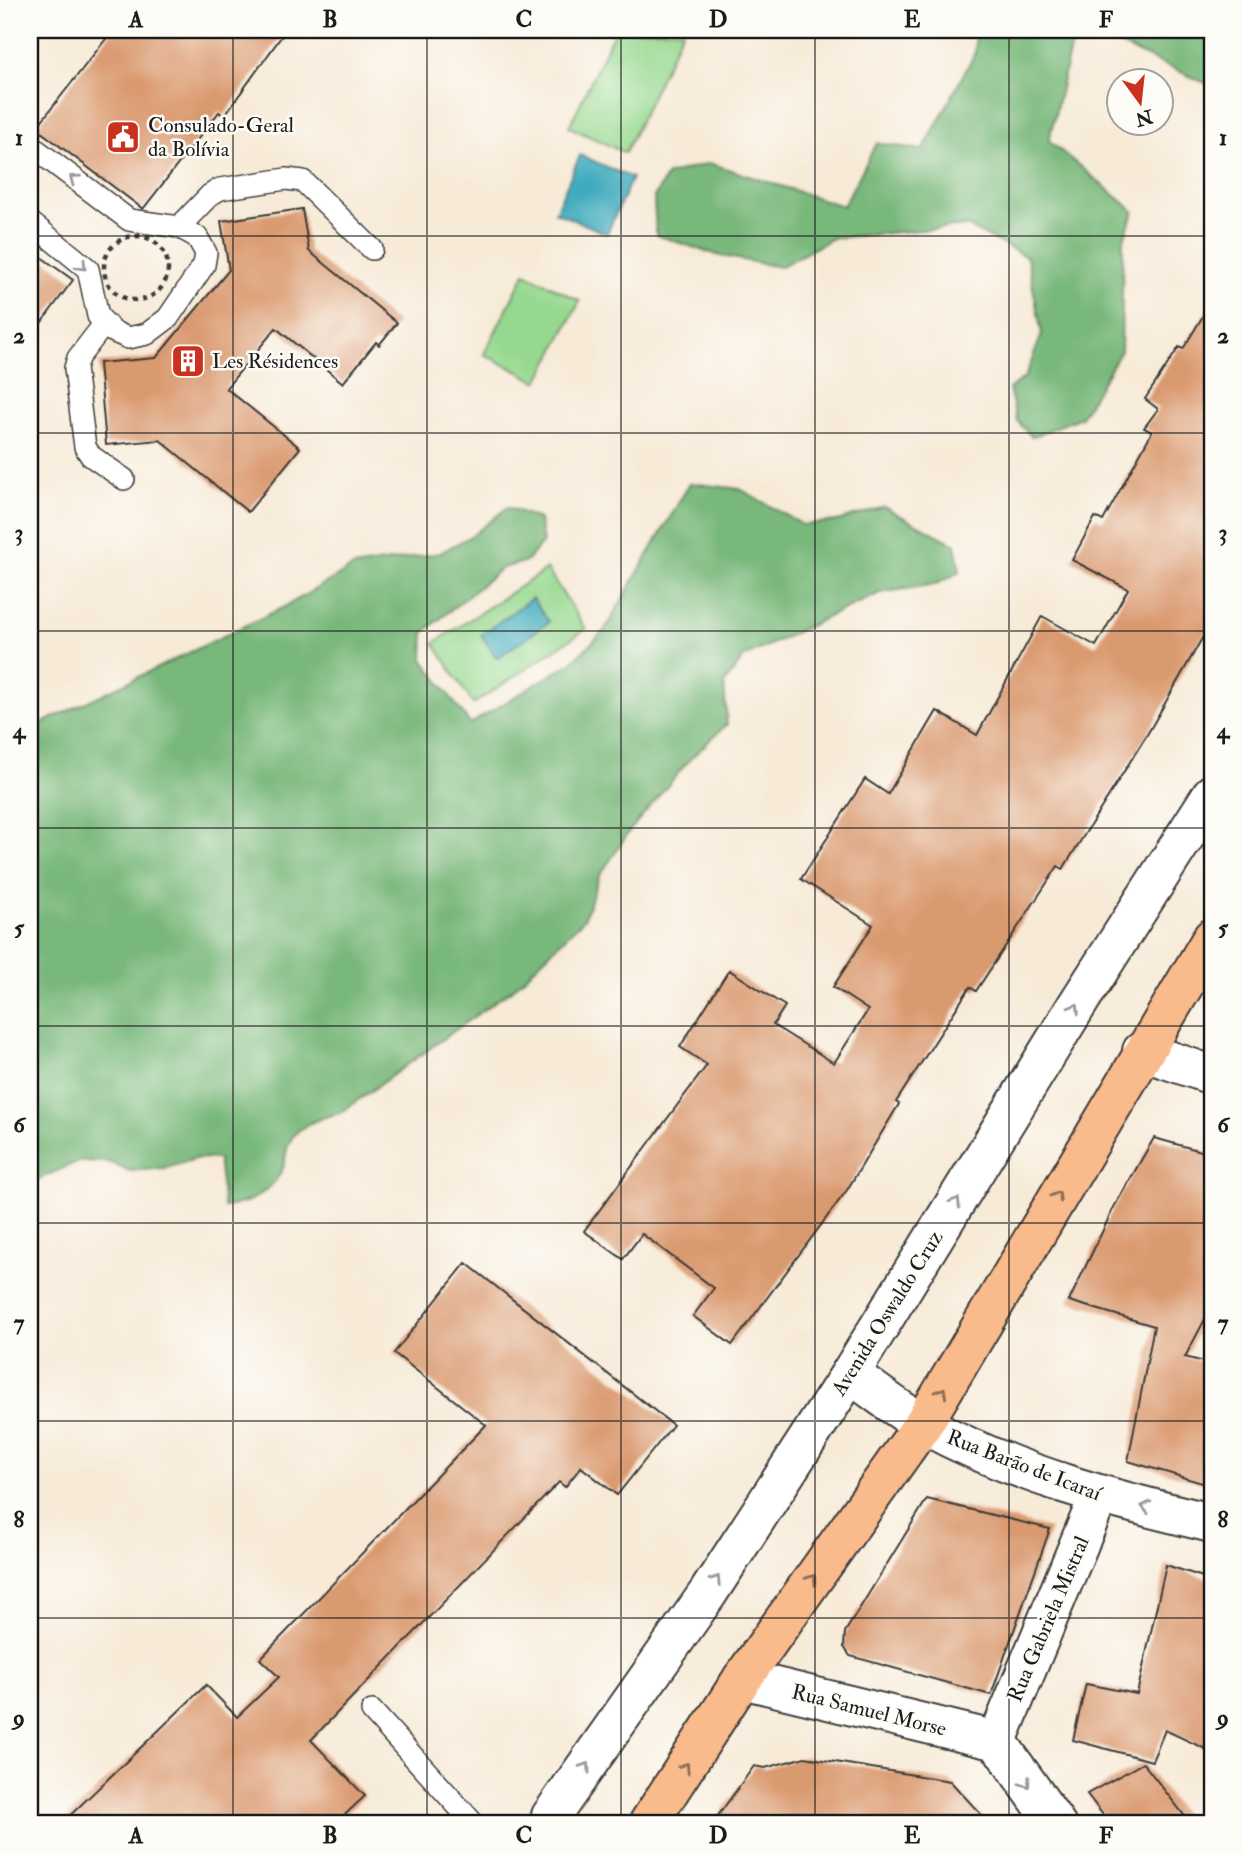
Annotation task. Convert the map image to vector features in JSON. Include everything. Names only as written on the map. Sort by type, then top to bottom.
[{"type":"main road","points":[[648,1824],[743,1679],[923,1424],[1142,1051],[1212,938]]},
{"type":"street","name":"Avenida Oswaldo Cruz","points":[[546,1821],[708,1592],[850,1374],[1077,1005],[1212,794]]},
{"type":"street","points":[[1142,1051],[1212,1075]]},
{"type":"street","name":"Rua Barão de Icaraí","points":[[850,1374],[923,1424],[967,1447],[1099,1496],[1212,1523]]},
{"type":"street","name":"Rua Gabriela Mistral","points":[[996,1741],[1099,1496]]},
{"type":"street","name":"Rua Samuel Morse","points":[[743,1679],[996,1741]]},
{"type":"street","points":[[996,1741],[1056,1824]]},
{"type":"lane","points":[[30,145],[129,220],[179,227],[197,237],[206,253],[204,265],[168,318],[147,334],[128,338],[111,331],[98,316],[88,269],[30,222]]},
{"type":"lane","points":[[179,227],[210,195],[220,189],[286,179],[303,181],[372,249]]},
{"type":"lane","points":[[105,323],[78,358],[75,368],[85,447],[91,456],[124,479]]},
{"type":"lane","points":[[372,1711],[474,1824]]},
{"type":"path","points":[[144,237],[162,248],[167,257],[167,278],[154,295],[134,300],[114,292],[104,274],[108,252],[123,238],[144,237]]},
{"type":"green space","points":[[615,30],[683,30],[625,153],[569,127]]},
{"type":"green space","points":[[975,30],[1212,30],[1212,86],[1176,70],[1176,66],[1167,66],[1091,32],[1074,31],[1049,141],[1134,211],[1123,242],[1121,351],[1081,417],[1032,437],[1017,421],[1009,389],[1025,377],[1042,334],[1027,257],[967,226],[833,238],[780,267],[717,255],[656,235],[654,197],[667,175],[709,163],[843,206],[877,143],[923,150],[975,53]]},
{"type":"green space","points":[[525,273],[580,301],[538,382],[484,354]]},
{"type":"green space","points":[[690,483],[740,489],[803,525],[837,521],[884,507],[955,544],[960,572],[936,584],[880,593],[744,657],[724,684],[727,724],[690,759],[631,829],[599,877],[584,919],[515,987],[340,1113],[318,1120],[298,1131],[289,1143],[283,1167],[277,1178],[258,1196],[224,1207],[218,1159],[198,1158],[166,1168],[130,1171],[108,1162],[79,1161],[30,1183],[30,729],[284,607],[353,567],[440,553],[474,534],[508,507],[539,519],[543,542],[527,561],[502,568],[424,632],[423,659],[470,724],[572,662],[604,631]]},
{"type":"green space","points":[[547,569],[586,629],[473,704],[434,643]]},
{"type":"water","points":[[580,155],[632,178],[607,234],[555,212]]},
{"type":"water","points":[[532,598],[549,622],[497,658],[481,635]]},
{"type":"building","points":[[113,30],[286,30],[224,116],[219,112],[143,209],[36,128]]},
{"type":"building","name":"Les Résidences","points":[[302,209],[309,251],[397,323],[379,345],[376,342],[343,383],[276,328],[226,388],[300,448],[248,512],[160,440],[106,445],[99,363],[156,358],[229,270],[221,221]]},
{"type":"building","points":[[30,249],[73,280],[30,338]]},
{"type":"building","points":[[1212,301],[1212,621],[1148,733],[1063,869],[1058,866],[976,991],[970,987],[896,1102],[899,1104],[847,1190],[732,1345],[693,1316],[714,1288],[642,1234],[623,1259],[584,1231],[707,1065],[680,1047],[729,970],[785,1006],[773,1025],[834,1063],[868,1010],[833,987],[873,925],[801,879],[865,779],[888,794],[937,711],[977,735],[1042,616],[1096,646],[1128,589],[1072,560],[1095,517],[1103,521],[1152,432],[1144,428],[1158,409],[1145,399],[1179,347],[1183,349]]},
{"type":"building","points":[[1154,1138],[1212,1154],[1212,1306],[1185,1357],[1212,1364],[1212,1486],[1128,1461],[1154,1326],[1069,1301],[1114,1207]]},
{"type":"building","points":[[466,1263],[673,1425],[617,1495],[581,1467],[565,1487],[559,1482],[311,1740],[365,1796],[335,1824],[61,1824],[206,1685],[237,1717],[279,1677],[260,1659],[486,1425],[394,1353]]},
{"type":"building","points":[[927,1499],[1050,1529],[991,1695],[850,1656],[844,1647],[845,1632]]},
{"type":"building","points":[[1166,1565],[1212,1580],[1212,1752],[1165,1730],[1152,1761],[1073,1740],[1086,1684],[1137,1694]]},
{"type":"building","points":[[805,1757],[950,1781],[990,1824],[712,1824],[754,1766],[765,1768]]},
{"type":"building","points":[[1143,1763],[1191,1824],[1110,1824],[1087,1794]]},
{"type":"place","name":"Consulado-Geral da Bolívia","points":[[123,137]]},
{"type":"place","name":"Les Résidences","points":[[188,361]]}]
